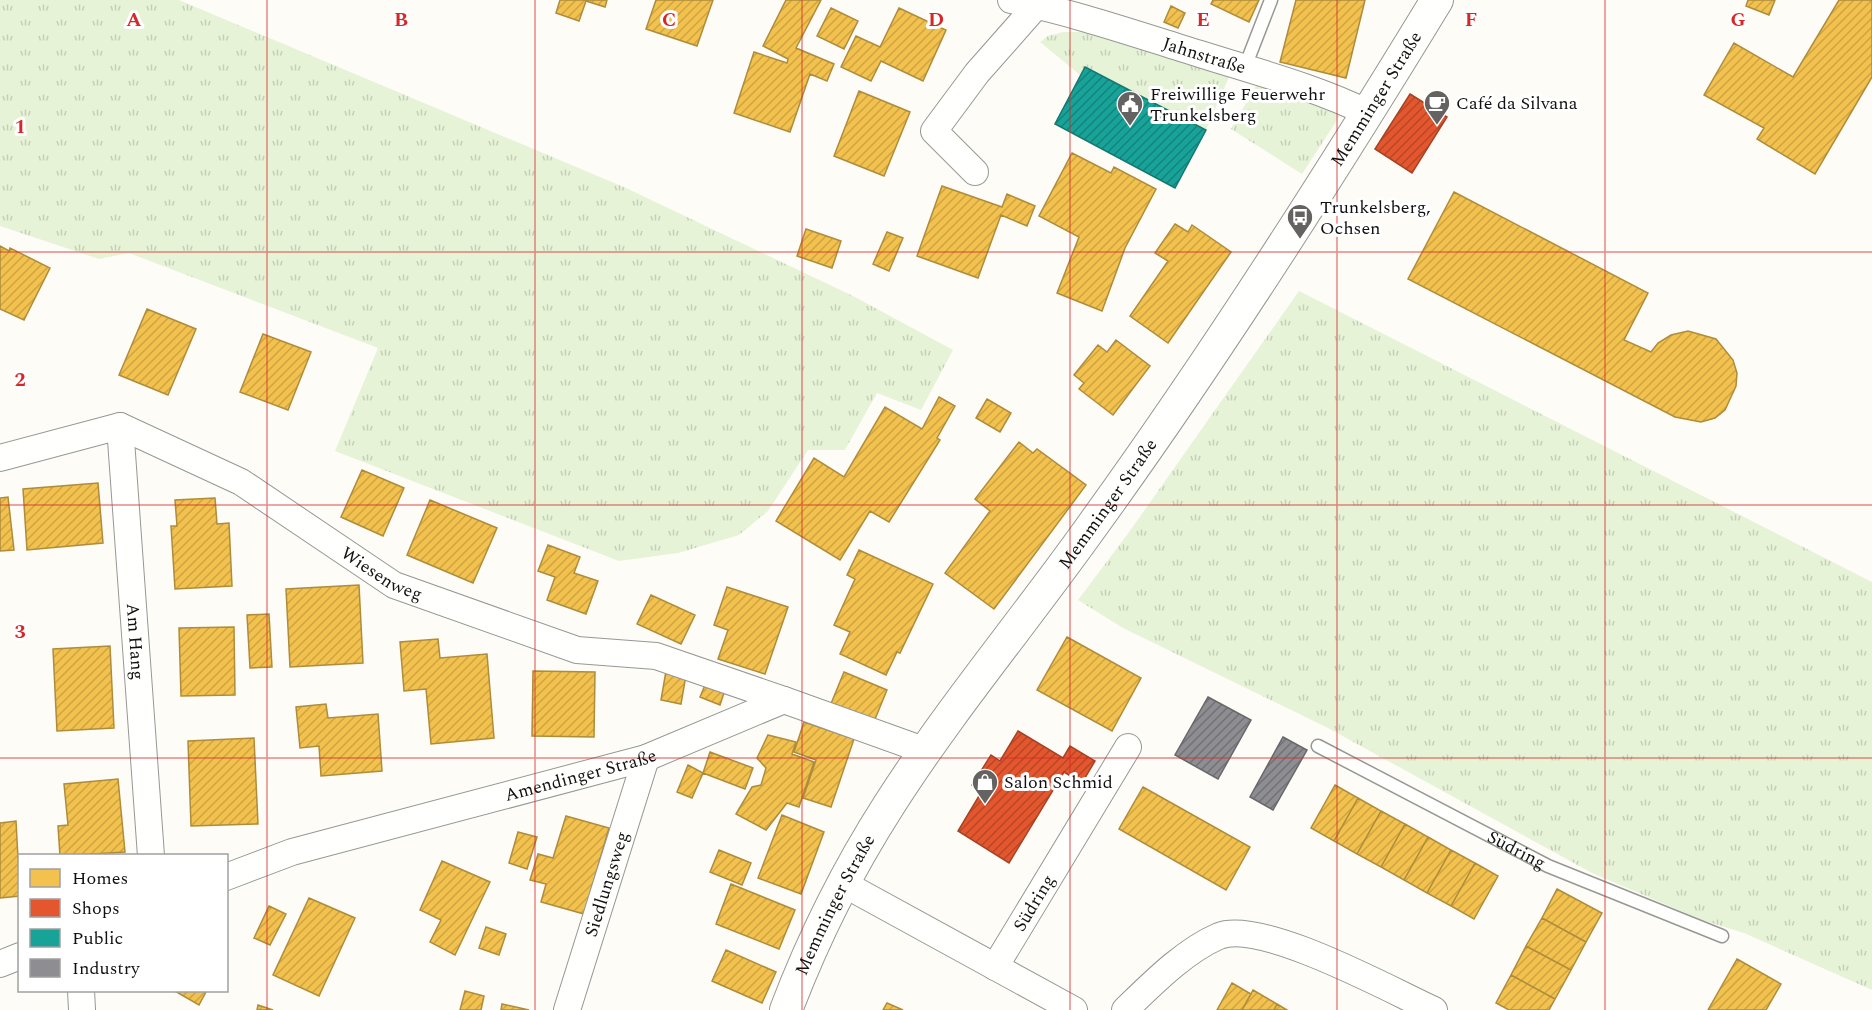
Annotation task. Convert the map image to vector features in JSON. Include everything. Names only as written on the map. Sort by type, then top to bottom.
[{"type":"street","name":"Jahnstraße","points":[[1011,0],[1037,5],[1245,67],[1342,100],[1368,113]]},
{"type":"street","name":"Memminger Straße","points":[[786,1010],[844,884],[888,807],[926,751],[1093,526],[1263,278],[1437,0]]},
{"type":"street","points":[[975,172],[934,131],[977,73],[1037,5]]},
{"type":"street","points":[[0,458],[120,426]]},
{"type":"street","name":"Wiesenweg","points":[[120,426],[241,482],[394,585],[577,650],[656,656],[784,700]]},
{"type":"street","name":"Am Hang","points":[[120,426],[151,854]]},
{"type":"street","points":[[784,700],[926,751]]},
{"type":"street","name":"Amendinger Straße","points":[[228,876],[292,852],[646,758],[784,700]]},
{"type":"street","name":"Südring","points":[[995,967],[1128,747]]},
{"type":"street","name":"Siedlungsweg","points":[[567,1010],[646,758]]},
{"type":"street","points":[[844,884],[1074,1010]]},
{"type":"street","points":[[1125,1010],[1168,969],[1221,935],[1262,936],[1334,962],[1434,1010]]},
{"type":"street","points":[[0,964],[18,957]]},
{"type":"street","points":[[81,992],[82,1010]]},
{"type":"lane","points":[[1245,67],[1271,0]]},
{"type":"lane","name":"Südring","points":[[1318,746],[1548,867],[1722,936]]},
{"type":"green space","points":[[0,0],[179,0],[626,188],[853,296],[953,350],[921,410],[877,393],[845,450],[808,450],[768,511],[739,535],[678,553],[619,561],[335,451],[378,348],[129,253],[99,259],[0,226]]},
{"type":"green space","points":[[1063,32],[1084,32],[1229,77],[1206,130],[1085,67],[1080,75],[1040,42],[1048,36]]},
{"type":"green space","points":[[1261,77],[1345,108],[1302,174],[1231,129]]},
{"type":"green space","points":[[1299,291],[1872,582],[1872,990],[1744,933],[1702,920],[1592,873],[1328,728],[1123,628],[1078,600],[1127,535]]},
{"type":"building: Homes","points":[[560,0],[607,0],[605,7],[586,1],[579,21],[556,13]]},
{"type":"building: Homes","points":[[656,0],[713,0],[697,46],[646,29]]},
{"type":"building: Homes","points":[[786,0],[821,0],[796,48],[834,64],[827,81],[810,74],[790,132],[734,113],[754,52],[787,63],[788,59],[763,46]]},
{"type":"building: Homes","points":[[1213,0],[1259,0],[1249,22],[1211,4]]},
{"type":"building: Homes","points":[[1296,0],[1365,0],[1346,78],[1280,62]]},
{"type":"building: Homes","points":[[1748,0],[1775,0],[1769,15],[1746,6]]},
{"type":"building: Homes","points":[[1839,0],[1872,0],[1872,77],[1815,174],[1757,139],[1764,128],[1704,95],[1734,43],[1793,77]]},
{"type":"building: Homes","points":[[1171,6],[1185,13],[1178,28],[1164,22]]},
{"type":"building: Homes","points":[[831,8],[858,21],[844,49],[817,36]]},
{"type":"building: Homes","points":[[899,8],[946,30],[923,81],[881,61],[871,81],[841,67],[856,36],[880,47]]},
{"type":"building: Homes","points":[[859,91],[910,112],[884,176],[834,156]]},
{"type":"building: Homes","points":[[1072,153],[1111,173],[1114,167],[1156,189],[1125,248],[1102,311],[1057,293],[1079,237],[1039,216]]},
{"type":"building: Homes","points":[[942,186],[1002,207],[1007,194],[1035,206],[1027,226],[1001,215],[978,278],[917,256]]},
{"type":"building: Homes","points":[[1454,192],[1648,293],[1624,340],[1651,352],[1658,343],[1671,335],[1688,331],[1716,339],[1733,360],[1737,373],[1736,386],[1725,410],[1715,418],[1701,422],[1675,417],[1408,279]]},
{"type":"building: Homes","points":[[1175,224],[1188,232],[1192,225],[1231,252],[1168,343],[1130,316],[1168,261],[1155,253]]},
{"type":"building: Homes","points":[[806,229],[841,241],[832,268],[797,256]]},
{"type":"building: Homes","points":[[887,232],[903,238],[889,271],[873,264]]},
{"type":"building: Homes","points":[[0,246],[9,251],[10,248],[50,268],[24,320],[0,309]]},
{"type":"building: Homes","points":[[147,309],[196,329],[168,395],[119,375]]},
{"type":"building: Homes","points":[[263,334],[311,352],[288,410],[240,392]]},
{"type":"building: Homes","points":[[1116,340],[1150,366],[1113,415],[1079,389],[1084,383],[1074,375],[1098,345],[1107,352]]},
{"type":"building: Homes","points":[[939,397],[955,406],[937,438],[940,440],[889,522],[870,511],[840,560],[776,521],[814,458],[844,477],[885,407],[922,429]]},
{"type":"building: Homes","points":[[987,399],[1011,413],[1000,432],[976,418]]},
{"type":"building: Homes","points":[[1019,442],[1033,453],[1037,449],[1086,485],[994,609],[945,573],[990,511],[975,499]]},
{"type":"building: Homes","points":[[362,470],[404,488],[383,536],[341,517]]},
{"type":"building: Homes","points":[[98,483],[103,543],[27,550],[23,489]]},
{"type":"building: Homes","points":[[8,497],[14,550],[0,551],[0,498]]},
{"type":"building: Homes","points":[[215,498],[217,524],[229,523],[232,586],[175,589],[171,526],[177,526],[175,500]]},
{"type":"building: Homes","points":[[430,500],[497,528],[473,583],[407,555]]},
{"type":"building: Homes","points":[[548,545],[580,557],[574,573],[598,581],[586,614],[547,600],[555,577],[538,571]]},
{"type":"building: Homes","points":[[859,550],[933,584],[900,653],[897,652],[886,675],[840,654],[850,632],[834,625],[855,579],[847,575]]},
{"type":"building: Homes","points":[[359,585],[363,663],[290,667],[286,589]]},
{"type":"building: Homes","points":[[727,587],[788,607],[765,674],[718,659],[728,630],[714,625]]},
{"type":"building: Homes","points":[[651,595],[695,615],[681,644],[637,624]]},
{"type":"building: Homes","points":[[269,614],[272,667],[250,668],[247,615]]},
{"type":"building: Homes","points":[[234,627],[235,695],[181,696],[179,628]]},
{"type":"building: Homes","points":[[1067,637],[1141,678],[1112,731],[1037,690]]},
{"type":"building: Homes","points":[[438,639],[440,658],[487,654],[494,738],[431,744],[426,689],[404,691],[400,642]]},
{"type":"building: Homes","points":[[110,646],[114,728],[57,731],[53,649]]},
{"type":"building: Homes","points":[[533,671],[595,672],[594,737],[532,736]]},
{"type":"building: Homes","points":[[666,671],[686,675],[681,704],[661,700]]},
{"type":"building: Homes","points":[[844,672],[887,690],[873,724],[830,706]]},
{"type":"building: Homes","points":[[705,685],[724,693],[720,705],[700,697]]},
{"type":"building: Homes","points":[[326,704],[328,718],[378,714],[382,771],[321,776],[319,746],[300,748],[296,707]]},
{"type":"building: Homes","points":[[804,722],[854,739],[831,807],[803,798],[816,760],[794,752]]},
{"type":"building: Homes","points":[[768,735],[796,742],[792,754],[814,762],[799,807],[787,803],[766,830],[736,814],[752,787],[761,785],[766,768],[757,758]]},
{"type":"building: Homes","points":[[254,738],[258,824],[191,826],[188,741]]},
{"type":"building: Homes","points":[[710,752],[753,768],[745,789],[703,773]]},
{"type":"building: Homes","points":[[688,765],[703,773],[692,798],[677,792]]},
{"type":"building: Homes","points":[[118,779],[125,852],[60,854],[58,826],[68,825],[64,784]]},
{"type":"building: Homes","points":[[1335,785],[1358,798],[1334,841],[1311,828]]},
{"type":"building: Homes","points":[[1143,787],[1250,847],[1226,890],[1119,829]]},
{"type":"building: Homes","points":[[1358,798],[1381,811],[1357,854],[1334,841]]},
{"type":"building: Homes","points":[[1381,811],[1405,824],[1381,867],[1357,854]]},
{"type":"building: Homes","points":[[782,815],[824,832],[801,894],[758,878]]},
{"type":"building: Homes","points":[[566,816],[609,828],[584,914],[541,902],[546,884],[530,880],[538,854],[553,858]]},
{"type":"building: Homes","points":[[16,821],[18,896],[0,898],[0,823]]},
{"type":"building: Homes","points":[[1405,824],[1428,837],[1404,880],[1381,867]]},
{"type":"building: Homes","points":[[518,832],[537,837],[527,869],[509,863]]},
{"type":"building: Homes","points":[[1428,837],[1451,850],[1427,893],[1404,880]]},
{"type":"building: Homes","points":[[719,850],[751,863],[742,885],[710,872]]},
{"type":"building: Homes","points":[[1451,850],[1475,863],[1451,906],[1427,893]]},
{"type":"building: Homes","points":[[442,861],[490,882],[455,955],[430,942],[441,920],[420,910]]},
{"type":"building: Homes","points":[[1475,863],[1498,876],[1474,919],[1451,906]]},
{"type":"building: Homes","points":[[731,884],[795,910],[779,949],[716,924]]},
{"type":"building: Homes","points":[[1557,889],[1602,913],[1586,942],[1542,918]]},
{"type":"building: Homes","points":[[309,898],[355,918],[319,996],[273,975]]},
{"type":"building: Homes","points":[[269,906],[286,914],[270,945],[254,938]]},
{"type":"building: Homes","points":[[1542,918],[1586,942],[1571,970],[1526,946]]},
{"type":"building: Homes","points":[[486,927],[506,934],[499,955],[479,948]]},
{"type":"building: Homes","points":[[1526,946],[1571,970],[1555,999],[1511,975]]},
{"type":"building: Homes","points":[[726,950],[776,972],[762,1003],[712,981]]},
{"type":"building: Homes","points":[[1737,959],[1781,984],[1766,1010],[1708,1010]]},
{"type":"building: Homes","points":[[1511,975],[1555,999],[1549,1010],[1509,1010],[1496,1003]]},
{"type":"building: Homes","points":[[1232,983],[1251,994],[1242,1010],[1217,1010]]},
{"type":"building: Homes","points":[[1253,990],[1277,1004],[1274,1010],[1242,1010]]},
{"type":"building: Homes","points":[[465,991],[484,996],[481,1010],[460,1010]]},
{"type":"building: Homes","points":[[176,992],[206,992],[199,1005]]},
{"type":"building: Homes","points":[[887,1003],[903,1010],[883,1010]]},
{"type":"building: Homes","points":[[502,1004],[529,1010],[501,1010]]},
{"type":"building: Homes","points":[[1277,1004],[1287,1010],[1274,1010]]},
{"type":"building: Homes","points":[[258,1005],[273,1010],[257,1010]]},
{"type":"building: Shops","points":[[1410,94],[1447,117],[1412,173],[1375,149]]},
{"type":"building: Shops","points":[[1018,731],[1063,758],[1070,746],[1095,761],[1082,783],[1064,772],[1009,863],[958,831],[982,791],[972,785],[991,755],[1000,761]]},
{"type":"building: Public","name":"Freiwillige Feuerwehr Trunkelsberg","points":[[1085,67],[1206,130],[1175,188],[1055,124]]},
{"type":"building: Industry","points":[[1208,697],[1251,720],[1218,779],[1175,755]]},
{"type":"building: Industry","points":[[1283,737],[1307,750],[1273,810],[1250,797]]},
{"type":"place","name":"Café da Silvana","points":[[1437,126]]},
{"type":"place","name":"Freiwillige Feuerwehr Trunkelsberg","points":[[1130,127]]},
{"type":"place","name":"Trunkelsberg, Ochsen","points":[[1300,240]]},
{"type":"place","name":"Salon Schmid","points":[[985,805]]}]
